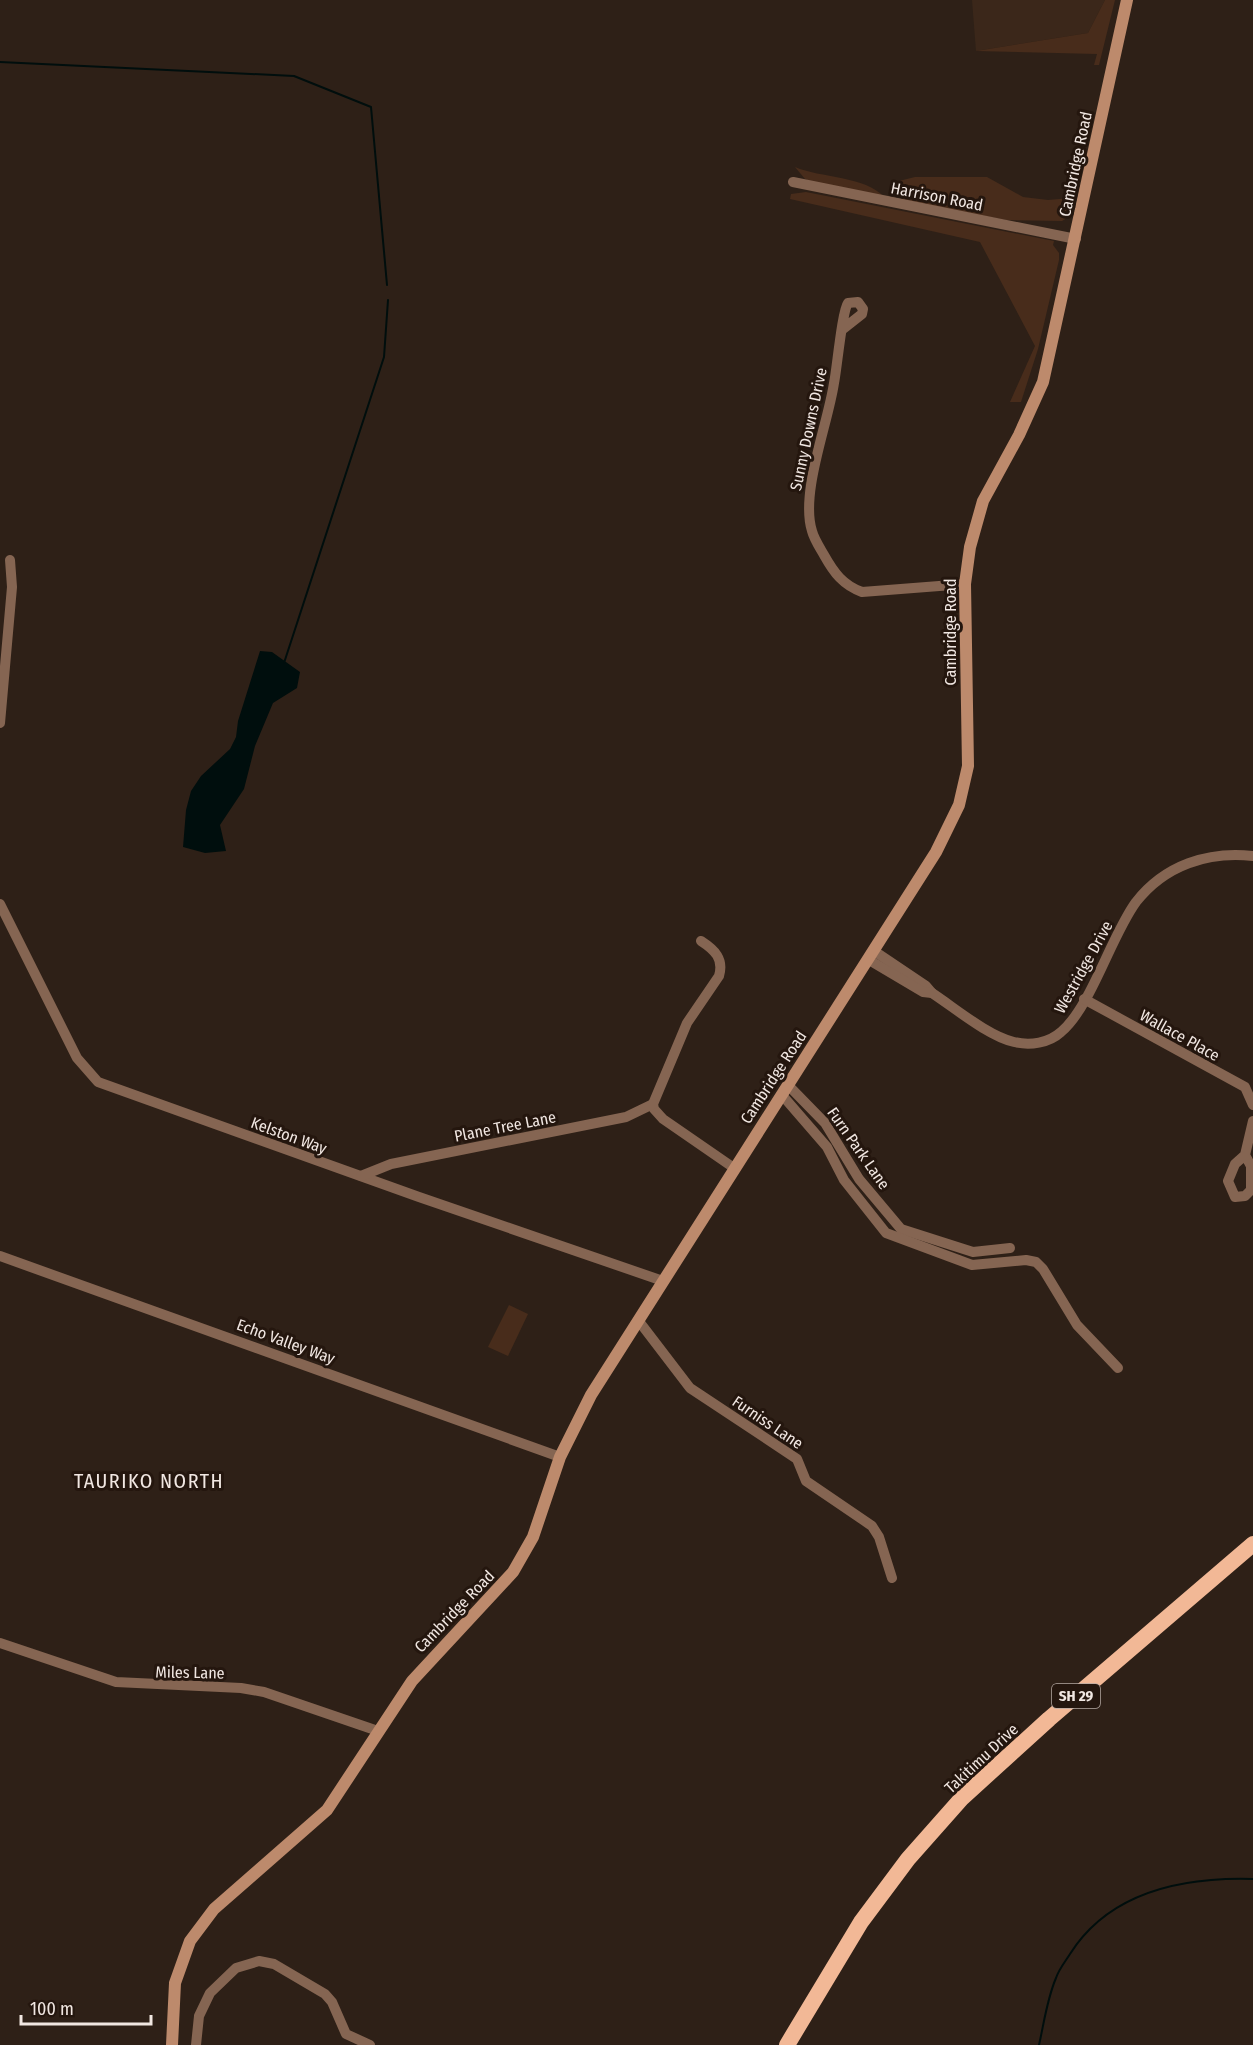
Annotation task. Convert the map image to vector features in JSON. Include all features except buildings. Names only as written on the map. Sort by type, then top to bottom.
[{"type":"highway","name":"Takitimu Drive","points":[[787,2045],[861,1922],[908,1859],[962,1798],[1049,1719],[1253,1544]]},
{"type":"main road","name":"Cambridge Road","points":[[172,2045],[175,1983],[190,1941],[214,1909],[327,1810],[352,1776],[378,1731],[421,1670],[492,1598],[513,1572],[543,1514],[560,1457],[591,1395],[936,852],[963,793],[969,749],[965,584],[970,547],[982,501],[1026,421],[1042,382],[1076,239],[1127,0]]},
{"type":"street","name":"Harrison Road","points":[[793,183],[1076,239]]},
{"type":"street","name":"Sunny Downs Drive","points":[[843,329],[831,404],[807,501],[812,531],[836,574],[850,588],[862,592],[965,584]]},
{"type":"street","points":[[0,723],[12,587],[10,561]]},
{"type":"street","name":"Westridge Drive","points":[[872,956],[927,986],[932,993],[1003,1039],[1023,1044],[1043,1042],[1062,1032],[1084,999],[1128,914],[1137,901],[1163,876],[1210,856],[1253,856]]},
{"type":"street","name":"Kelston Way","points":[[0,904],[77,1058],[94,1079],[361,1176],[663,1281]]},
{"type":"street","points":[[701,941],[716,952],[722,969],[687,1023],[653,1104],[654,1109],[663,1119],[734,1168]]},
{"type":"street","name":"Wallace Place","points":[[1084,999],[1245,1087],[1253,1105]]},
{"type":"street","points":[[784,1089],[827,1147],[844,1180],[886,1233],[972,1265],[1011,1260],[1036,1262],[1043,1269],[1077,1325],[1118,1368]]},
{"type":"street","name":"Furn Park Lane","points":[[784,1089],[825,1123],[859,1179],[901,1228],[973,1252],[1010,1248]]},
{"type":"street","name":"Plane Tree Lane","points":[[361,1176],[390,1164],[626,1117],[653,1104]]},
{"type":"street","points":[[1245,1155],[1253,1121]]},
{"type":"street","name":"Echo Valley Way","points":[[0,1256],[560,1457]]},
{"type":"street","name":"Furniss Lane","points":[[638,1320],[690,1388],[797,1459],[806,1481],[872,1526],[879,1537],[892,1578]]},
{"type":"street","name":"Miles Lane","points":[[0,1643],[116,1682],[134,1685],[241,1688],[264,1692],[378,1731]]},
{"type":"street","points":[[196,2045],[199,2016],[210,1993],[236,1968],[259,1961],[274,1964],[325,1994],[332,2002],[346,2034],[370,2045]]},
{"type":"shaded area","points":[[972,0],[1105,0],[1088,33],[976,51]]},
{"type":"shaded area","points":[[1105,0],[1115,0],[1099,65],[1094,65],[1097,54],[976,51],[1088,33]]},
{"type":"shaded area","points":[[795,167],[855,181],[876,190],[884,197],[814,183],[805,179]]},
{"type":"shaded area","points":[[915,177],[987,177],[1023,197],[1048,200],[1072,198],[1067,218],[1062,221],[1006,220],[904,200],[895,182]]},
{"type":"shaded area","points":[[806,192],[1054,241],[1053,245],[1059,253],[1059,260],[1038,349],[1021,402],[1010,402],[1035,346],[980,242],[790,199],[791,194]]},
{"type":"shaded area","points":[[260,651],[272,652],[300,672],[297,688],[273,703],[255,746],[244,789],[220,825],[226,851],[205,853],[183,847],[186,810],[191,791],[201,776],[230,749],[236,737],[238,721]]},
{"type":"shaded area","points":[[509,1305],[528,1314],[508,1356],[488,1347]]},
{"type":"waterway","points":[[0,62],[294,76],[371,107],[387,285]]},
{"type":"waterway","points":[[284,663],[384,357],[388,300]]},
{"type":"waterway","points":[[1039,2045],[1048,2003],[1059,1972],[1087,1933],[1106,1915],[1127,1902],[1175,1885],[1201,1881],[1253,1879]]},
{"type":"district","name":"TAURIKO NORTH","points":[[149,1481]]}]
